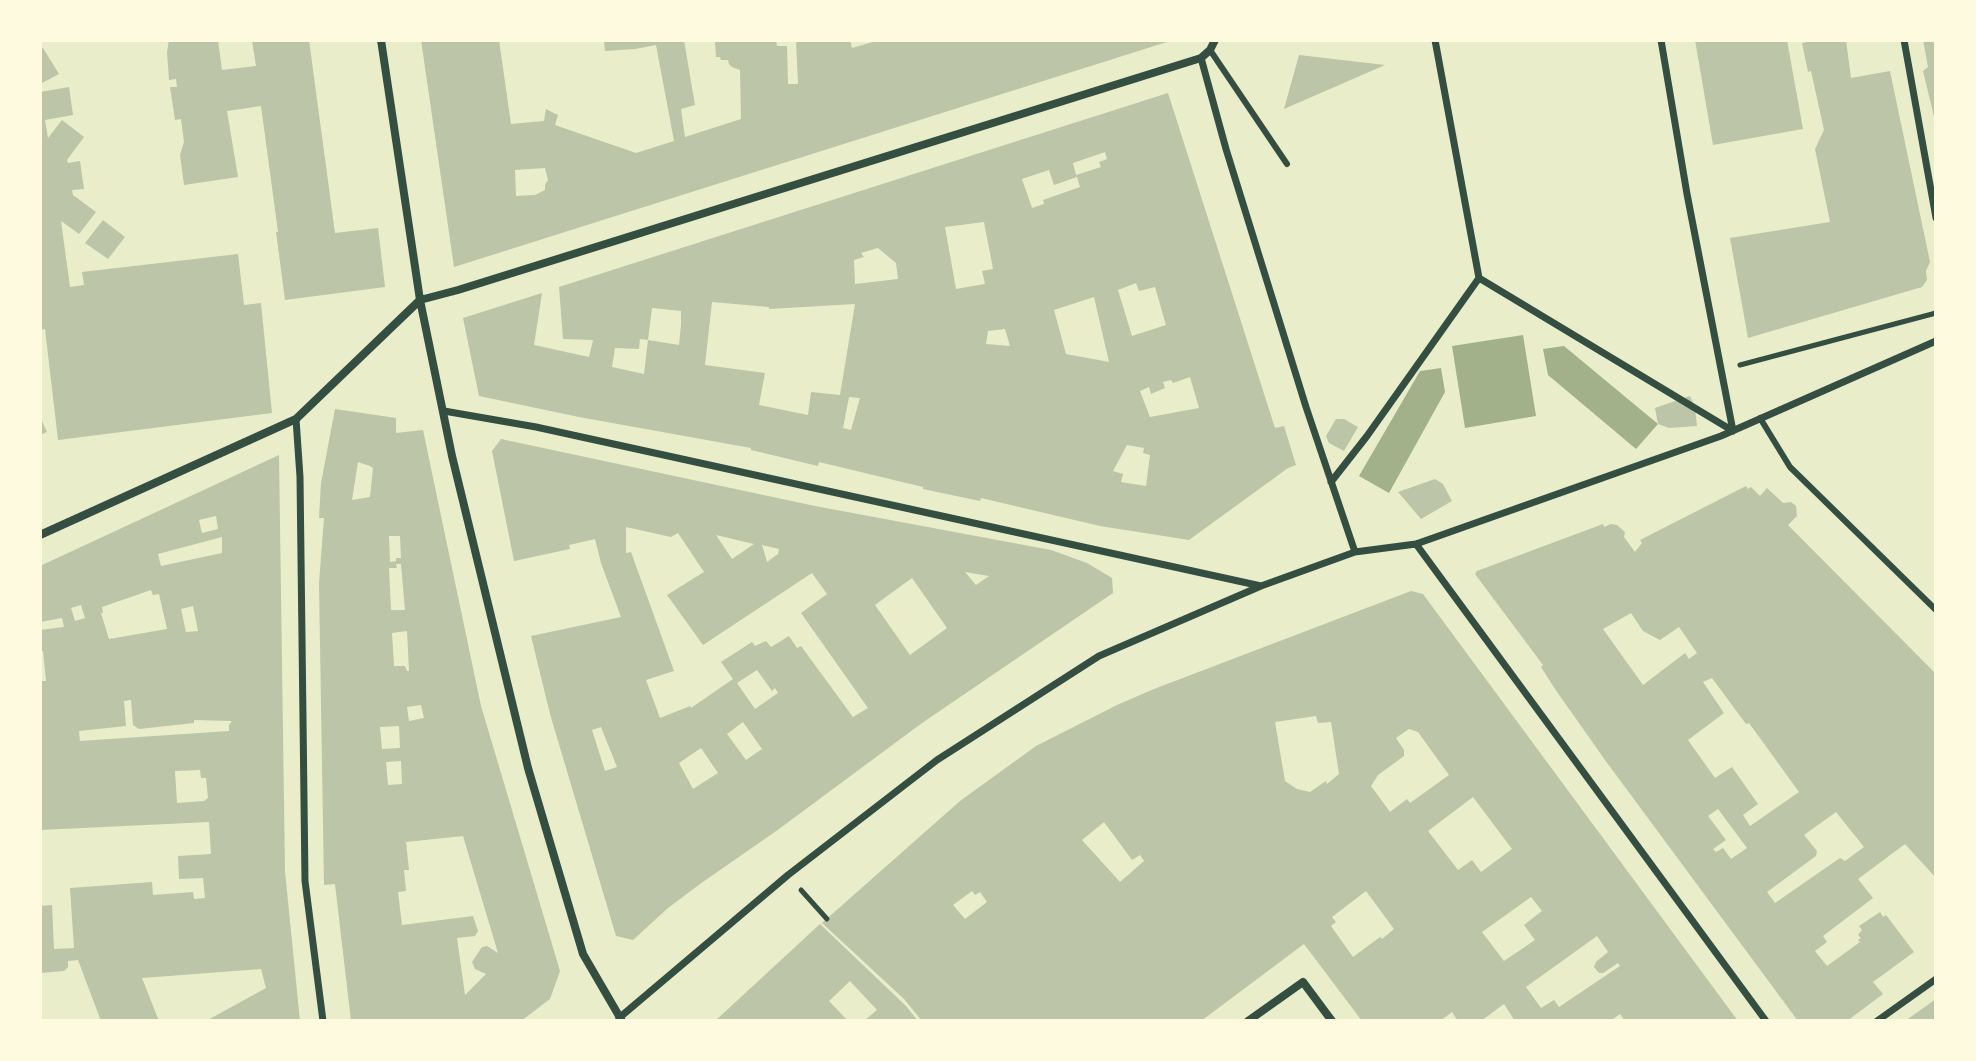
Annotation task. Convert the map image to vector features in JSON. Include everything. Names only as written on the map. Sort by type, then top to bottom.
[{"type":"street","points":[[381,40],[420,300],[452,456],[528,768],[583,954],[618,1020],[788,875],[937,760],[1099,656],[1261,586],[1355,552],[1416,544],[1733,431],[1936,341]]},
{"type":"street","points":[[40,535],[296,419],[420,300],[1201,58],[1215,40]]},
{"type":"street","points":[[1331,482],[1479,278],[1435,40]]},
{"type":"street","points":[[1661,40],[1733,431]]},
{"type":"street","points":[[1904,40],[1936,218]]},
{"type":"street","points":[[1201,58],[1230,164],[1355,552]]},
{"type":"street","points":[[1479,278],[1733,431]]},
{"type":"street","points":[[444,411],[536,427],[1261,586]]},
{"type":"street","points":[[296,419],[300,477],[305,881],[323,1021]]},
{"type":"street","points":[[1416,544],[1766,1021]]},
{"type":"street","points":[[1877,1021],[1936,979]]},
{"type":"street","points":[[1248,1021],[1303,982],[1332,1021]]},
{"type":"lane","points":[[1210,50],[1287,164]]},
{"type":"lane","points":[[1760,418],[1790,467],[1936,610]]},
{"type":"path","points":[[1721,370],[1936,313]]},
{"type":"path","points":[[788,875],[827,919]]},
{"type":"shaded area","points":[[1523,335],[1536,416],[1465,428],[1452,346]]},
{"type":"shaded area","points":[[1564,346],[1658,424],[1636,449],[1548,375],[1543,349]]},
{"type":"shaded area","points":[[1441,368],[1445,392],[1389,493],[1359,476],[1420,371]]},
{"type":"building","points":[[169,40],[218,40],[222,70],[256,66],[252,40],[309,40],[335,233],[378,228],[385,287],[285,300],[261,106],[227,111],[238,177],[184,185],[180,155],[184,142],[181,119],[175,120],[170,87],[177,87],[176,79],[169,80]]},
{"type":"building","points":[[421,40],[499,40],[511,124],[544,121],[546,109],[558,115],[555,125],[636,153],[674,141],[656,45],[605,51],[604,40],[684,40],[695,105],[681,109],[685,137],[741,119],[740,70],[732,67],[728,60],[716,57],[715,40],[776,40],[777,46],[787,46],[788,84],[798,84],[796,40],[850,40],[852,48],[880,40],[1170,41],[454,267]],"holes":[[[545,168],[548,180],[545,190],[535,195],[516,196],[515,170]]]},
{"type":"building","points":[[1695,40],[1787,40],[1803,129],[1713,145]]},
{"type":"building","points":[[1846,40],[1851,78],[1890,71],[1930,262],[1926,271],[1927,280],[1922,287],[1748,338],[1730,238],[1830,222],[1815,149],[1824,130],[1802,43]]},
{"type":"building","points":[[1923,40],[1936,40],[1936,125],[1923,71],[1928,67]]},
{"type":"building","points":[[43,48],[59,74],[40,84],[40,49]]},
{"type":"building","points":[[1299,55],[1385,65],[1284,109]]},
{"type":"building","points":[[69,87],[73,115],[45,120],[48,138],[62,120],[84,137],[67,160],[68,163],[80,161],[84,189],[72,190],[73,195],[96,212],[79,234],[61,221],[70,287],[84,285],[82,272],[238,254],[244,305],[261,303],[272,413],[58,440],[45,329],[40,330],[40,92]]},
{"type":"building","points":[[1168,93],[1275,428],[1284,426],[1296,465],[1189,540],[1100,526],[981,498],[980,501],[923,489],[819,462],[818,466],[751,448],[479,396],[463,318],[542,293],[534,345],[589,357],[593,340],[563,339],[559,287]],"holes":[[[1105,152],[1107,159],[1099,162],[1101,167],[1076,175],[1073,163]],[[1049,170],[1054,185],[1077,177],[1080,187],[1043,200],[1044,204],[1032,208],[1022,179]],[[984,222],[993,269],[982,271],[985,284],[956,289],[945,227]],[[878,248],[896,263],[898,279],[855,284],[854,260],[864,257],[861,253]],[[1136,283],[1139,291],[1155,287],[1166,325],[1132,336],[1118,290]],[[1094,297],[1109,362],[1066,354],[1054,310]],[[712,302],[769,309],[855,304],[840,395],[811,392],[808,415],[759,405],[765,373],[705,365]],[[652,308],[681,311],[679,345],[648,340]],[[1005,329],[1010,346],[986,344],[988,331]],[[640,339],[648,340],[644,374],[612,367],[615,348],[639,349]],[[1190,377],[1199,408],[1150,417],[1140,391],[1149,387],[1151,394],[1165,388],[1163,382],[1171,380],[1173,383]],[[849,397],[860,398],[851,430],[843,428]],[[1127,445],[1144,448],[1143,453],[1150,455],[1146,486],[1121,482],[1123,474],[1113,471]]]},
{"type":"building","points":[[103,220],[125,237],[108,259],[85,243]]},
{"type":"building","points":[[1690,396],[1697,426],[1669,428],[1658,424],[1655,408]]},
{"type":"building","points":[[335,409],[396,418],[396,433],[423,430],[481,706],[560,971],[550,999],[521,1021],[351,1021],[335,884],[324,885],[319,583],[324,518],[319,518],[321,483]],"holes":[[[358,462],[373,468],[370,497],[352,500]],[[389,536],[400,536],[401,558],[396,558],[396,561],[390,562]],[[396,564],[401,564],[405,610],[391,610],[389,568],[397,568]],[[407,631],[409,671],[405,666],[394,666],[392,633]],[[421,705],[424,718],[409,721],[407,707]],[[399,726],[400,748],[382,749],[380,727]],[[401,761],[402,784],[388,785],[386,762]],[[463,836],[498,953],[487,946],[482,947],[472,962],[475,969],[486,974],[465,995],[457,938],[475,936],[478,931],[473,916],[402,925],[398,892],[406,891],[404,870],[409,870],[406,842]]]},
{"type":"building","points":[[40,417],[47,432],[40,435]]},
{"type":"building","points":[[1336,419],[1344,419],[1358,427],[1344,451],[1329,443],[1326,436]]},
{"type":"building","points":[[501,439],[815,506],[1051,550],[1087,563],[1112,578],[1113,593],[922,723],[668,908],[633,940],[616,936],[550,714],[531,636],[621,617],[595,539],[569,545],[570,549],[514,561],[492,451]],"holes":[[[626,527],[671,537],[678,533],[704,572],[667,595],[703,645],[812,573],[827,594],[801,613],[868,708],[853,717],[801,646],[797,648],[789,636],[771,647],[766,641],[755,646],[752,642],[721,662],[733,679],[691,708],[660,718],[646,680],[674,671],[631,552],[626,553]],[[716,535],[754,544],[732,559]],[[762,545],[779,549],[778,554],[767,562]],[[965,572],[989,576],[976,585]],[[912,578],[947,628],[910,655],[875,605]],[[757,670],[772,691],[775,688],[778,693],[755,709],[737,683]],[[743,722],[762,749],[746,760],[727,734]],[[601,727],[617,767],[605,771],[592,730]],[[701,748],[718,773],[693,789],[679,763]]]},
{"type":"building","points":[[279,455],[285,871],[300,1021],[206,1021],[266,988],[261,969],[142,978],[159,1021],[101,1021],[78,960],[68,961],[64,971],[40,973],[40,906],[52,905],[54,949],[74,948],[70,888],[152,882],[153,895],[193,892],[194,899],[205,898],[203,878],[179,879],[178,856],[211,854],[209,822],[40,830],[40,681],[46,681],[43,651],[40,652],[40,630],[64,627],[62,618],[40,622],[40,566]],"holes":[[[216,516],[218,529],[202,533],[199,520]],[[222,537],[222,553],[161,566],[158,554]],[[151,590],[153,595],[159,594],[167,629],[109,639],[102,607]],[[81,605],[85,618],[75,621],[71,608]],[[193,606],[198,631],[186,632],[181,609]],[[131,700],[133,725],[139,729],[194,723],[194,720],[232,721],[229,731],[80,741],[79,731],[126,726],[124,701]],[[200,770],[201,778],[206,778],[208,798],[177,803],[175,771]]]},
{"type":"building","points":[[1435,479],[1443,484],[1452,501],[1421,519],[1398,492]]},
{"type":"building","points":[[1746,486],[1760,496],[1767,488],[1783,503],[1791,502],[1796,506],[1797,516],[1788,525],[1936,674],[1936,878],[1905,844],[1858,879],[1873,898],[1823,936],[1827,942],[1815,951],[1827,966],[1860,942],[1858,935],[1862,930],[1859,926],[1880,912],[1883,917],[1886,915],[1914,952],[1873,982],[1883,994],[1847,1021],[1798,1021],[1605,760],[1555,689],[1541,667],[1543,665],[1475,574],[1603,524],[1604,527],[1617,525],[1625,532],[1624,537],[1635,552],[1642,543],[1640,540]],"holes":[[[1631,613],[1643,631],[1660,640],[1679,627],[1697,653],[1689,659],[1685,653],[1643,685],[1603,629]],[[1712,678],[1799,792],[1750,826],[1743,815],[1758,804],[1732,767],[1715,778],[1688,740],[1724,713],[1703,682]],[[1718,809],[1747,848],[1731,859],[1723,848],[1716,852],[1713,849],[1726,840],[1708,816]],[[1836,812],[1864,847],[1845,861],[1840,858],[1775,903],[1767,892],[1816,856],[1817,851],[1804,835]]]},
{"type":"building","points":[[1411,591],[1423,594],[1738,1021],[1625,1021],[1620,1014],[1610,1021],[1515,1021],[1504,1004],[1481,1021],[1458,1021],[1452,1012],[1440,1021],[1362,1021],[1304,944],[1201,1021],[922,1021],[904,999],[822,923],[960,801],[1036,746],[1154,689]],"holes":[[[1316,716],[1318,723],[1331,722],[1339,774],[1310,792],[1297,789],[1285,781],[1275,722]],[[1409,729],[1418,732],[1449,775],[1410,803],[1407,799],[1390,812],[1371,786],[1378,775],[1404,756],[1404,750],[1396,738]],[[1473,797],[1512,849],[1481,872],[1472,860],[1458,870],[1428,831]],[[1104,822],[1132,860],[1140,855],[1144,861],[1120,882],[1082,840]],[[972,891],[975,895],[980,892],[987,902],[965,919],[953,905]],[[1366,891],[1394,929],[1353,957],[1331,926],[1336,922],[1332,917]],[[1531,897],[1542,911],[1524,925],[1535,940],[1504,961],[1482,932]],[[1597,936],[1608,952],[1594,967],[1603,973],[1618,963],[1620,966],[1559,1007],[1554,1000],[1541,1008],[1526,987]]]},
{"type":"building","points":[[820,924],[918,1021],[864,1021],[877,1010],[850,981],[829,1001],[848,1021],[715,1021]]},
{"type":"building","points":[[1936,999],[1936,1021],[1905,1021]]}]
